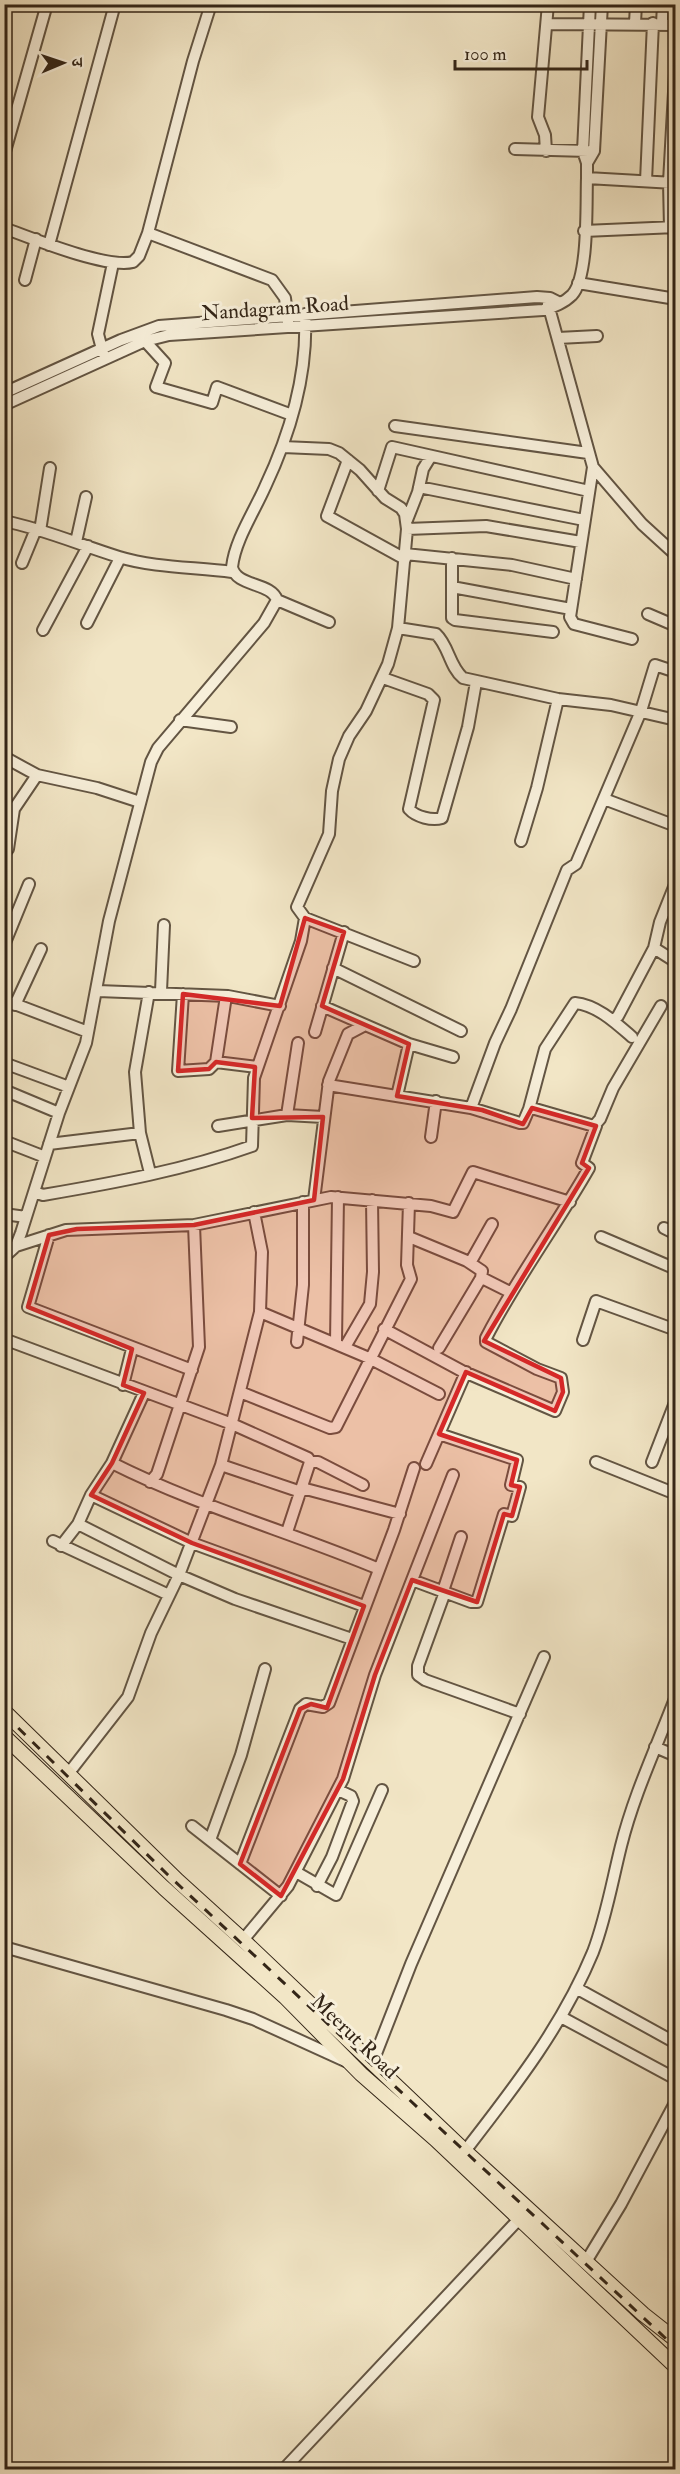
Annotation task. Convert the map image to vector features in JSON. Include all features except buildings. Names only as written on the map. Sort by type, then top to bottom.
[{"type":"main road","name":"Meerut Road","points":[[4,1711],[178,1881],[465,2151],[675,2367]]},
{"type":"main road","name":"Meerut Road","points":[[4,1736],[164,1888],[285,1997],[350,2063],[524,2214],[586,2260],[643,2314],[675,2340]]},
{"type":"street","points":[[4,155],[47,4]]},
{"type":"street","points":[[49,245],[115,4]]},
{"type":"street","points":[[4,228],[49,245],[113,262],[133,262],[148,233],[193,62],[211,4]]},
{"type":"street","points":[[546,151],[545,135],[538,117],[548,4]]},
{"type":"street","points":[[588,151],[590,4]]},
{"type":"street","points":[[602,4],[578,283],[675,299]]},
{"type":"street","points":[[635,23],[636,4]]},
{"type":"street","points":[[646,181],[658,24],[663,4]]},
{"type":"street","points":[[547,24],[675,25]]},
{"type":"street","points":[[584,231],[673,228],[675,56]]},
{"type":"street","points":[[515,149],[588,151]]},
{"type":"street","points":[[587,178],[672,183]]},
{"type":"street","points":[[148,233],[272,280],[285,298],[289,327]]},
{"type":"street","points":[[25,280],[36,240]]},
{"type":"street","points":[[103,353],[98,334],[113,262]]},
{"type":"street","name":"Nandagram Road","points":[[4,393],[103,353],[169,335],[289,327],[305,320],[424,305],[560,303],[573,294],[578,283]]},
{"type":"street","points":[[548,303],[593,467],[642,524],[675,555]]},
{"type":"street","name":"Nandagram Road","points":[[4,405],[159,326],[288,315],[305,320],[425,318],[548,303]]},
{"type":"street","points":[[424,305],[425,318]]},
{"type":"street","points":[[232,572],[232,561],[240,541],[283,447],[303,378],[305,320]]},
{"type":"street","points":[[558,338],[597,336]]},
{"type":"street","points":[[145,341],[165,363],[156,387],[212,403],[217,387],[292,415]]},
{"type":"street","points":[[395,426],[588,453]]},
{"type":"street","points":[[283,447],[329,449],[348,460],[378,491],[400,508],[407,524]]},
{"type":"street","points":[[378,491],[392,447],[589,491]]},
{"type":"street","points":[[414,961],[305,918],[297,907],[329,834],[332,791],[339,759],[382,678],[398,628],[407,524],[423,469],[431,456]]},
{"type":"street","points":[[348,460],[327,516],[405,556],[452,558],[512,565],[576,579]]},
{"type":"street","points":[[593,467],[570,617],[574,624],[632,639]]},
{"type":"street","points":[[22,563],[38,530],[50,468]]},
{"type":"street","points":[[419,487],[584,520]]},
{"type":"street","points":[[76,542],[86,497]]},
{"type":"street","points":[[4,521],[76,542],[120,558],[232,572],[272,592],[277,600],[329,622]]},
{"type":"street","points":[[407,524],[486,526],[581,542]]},
{"type":"street","points":[[43,630],[88,546]]},
{"type":"street","points":[[87,623],[120,558]]},
{"type":"street","points":[[452,558],[452,618],[554,632]]},
{"type":"street","points":[[452,587],[571,609]]},
{"type":"street","points":[[16,1246],[88,1032],[98,991],[109,921],[151,762],[158,748],[180,720],[264,623],[277,600]]},
{"type":"street","points":[[648,614],[675,626]]},
{"type":"street","points":[[398,628],[436,634],[456,673],[476,682],[558,699],[641,711],[675,720]]},
{"type":"street","points":[[471,1107],[495,1042],[511,1009],[567,870],[576,864],[641,711],[655,665],[675,672]]},
{"type":"street","points":[[382,678],[428,694],[434,700],[409,809],[416,815],[437,820],[442,818],[476,682]]},
{"type":"street","points":[[521,841],[537,788],[558,699]]},
{"type":"street","points":[[180,720],[231,727]]},
{"type":"street","points":[[4,756],[37,775],[97,788],[140,802]]},
{"type":"street","points":[[4,853],[8,849],[15,808],[37,775]]},
{"type":"street","points":[[604,799],[675,826]]},
{"type":"street","points":[[612,1021],[618,1016],[654,948],[660,922],[675,882]]},
{"type":"street","points":[[4,945],[28,884]]},
{"type":"street","points":[[34,1192],[53,1193],[197,1164],[252,1146],[257,1067],[295,963],[305,918]]},
{"type":"street","points":[[161,991],[164,926]]},
{"type":"street","points":[[315,1032],[344,933]]},
{"type":"street","points":[[654,948],[675,962]]},
{"type":"street","points":[[41,949],[10,1002],[88,1032]]},
{"type":"street","points":[[333,968],[461,1031]]},
{"type":"street","points":[[98,991],[161,991],[226,996],[280,1006]]},
{"type":"street","points":[[149,992],[135,1072],[140,1132],[150,1173]]},
{"type":"street","points":[[183,993],[178,1071],[209,1069],[216,1062],[226,996]]},
{"type":"street","points":[[328,1085],[471,1107],[520,1123],[523,1122],[530,1109],[545,1049],[575,1003],[586,1004],[632,1037]]},
{"type":"street","points":[[322,1006],[409,1044],[453,1057]]},
{"type":"street","points":[[384,1329],[466,1372],[555,1411],[563,1392],[561,1378],[537,1369],[486,1342],[510,1292],[570,1202],[589,1168],[582,1163],[596,1126],[613,1088],[661,1006]]},
{"type":"street","points":[[297,1342],[308,1201],[328,1085],[348,1034],[365,1025]]},
{"type":"street","points":[[287,1115],[298,1043]]},
{"type":"street","points":[[397,1096],[409,1044]]},
{"type":"street","points":[[216,1062],[257,1067]]},
{"type":"street","points":[[4,1063],[69,1087]]},
{"type":"street","points":[[4,1090],[59,1113]]},
{"type":"street","points":[[431,1137],[436,1101]]},
{"type":"street","points":[[530,1109],[596,1126]]},
{"type":"street","points":[[218,1126],[252,1118],[287,1115],[323,1117]]},
{"type":"street","points":[[49,1144],[140,1132]]},
{"type":"street","points":[[4,1141],[45,1157]]},
{"type":"street","points":[[4,1257],[16,1246],[77,1229],[138,1229],[194,1225],[338,1197],[409,1203],[439,1207],[453,1212],[473,1172],[570,1202]]},
{"type":"street","points":[[338,1197],[341,1345]]},
{"type":"street","points":[[341,1345],[370,1304],[373,1272],[372,1200]]},
{"type":"street","points":[[240,1392],[333,1428],[339,1423],[369,1358],[411,1279],[407,1265],[409,1203]]},
{"type":"street","points":[[68,1774],[128,1698],[151,1633],[179,1575],[209,1503],[232,1424],[260,1312],[262,1252],[254,1212]]},
{"type":"street","points":[[4,1214],[26,1217]]},
{"type":"street","points":[[470,1263],[492,1224]]},
{"type":"street","points":[[150,1482],[157,1474],[201,1338],[194,1225]]},
{"type":"street","points":[[664,1228],[672,1232],[675,1230]]},
{"type":"street","points":[[49,1235],[28,1307],[132,1349],[192,1370]]},
{"type":"street","points":[[409,1237],[482,1270],[482,1278],[439,1348]]},
{"type":"street","points":[[602,1237],[675,1269]]},
{"type":"street","points":[[482,1278],[510,1292]]},
{"type":"street","points":[[583,1340],[596,1301],[675,1330]]},
{"type":"street","points":[[260,1312],[341,1345],[438,1394]]},
{"type":"street","points":[[4,1339],[232,1424],[308,1458],[310,1462]]},
{"type":"street","points":[[123,1385],[132,1349]]},
{"type":"street","points":[[426,1464],[466,1372]]},
{"type":"street","points":[[144,1393],[112,1463],[91,1495],[78,1524],[57,1544],[169,1595]]},
{"type":"street","points":[[652,1462],[675,1400]]},
{"type":"street","points":[[412,1580],[471,1602],[477,1602],[504,1514],[512,1516],[520,1487],[511,1485],[517,1460],[440,1434]]},
{"type":"street","points":[[310,1462],[318,1462],[363,1485]]},
{"type":"street","points":[[287,1532],[310,1462]]},
{"type":"street","points":[[596,1462],[675,1494]]},
{"type":"street","points":[[112,1463],[150,1482],[287,1532],[379,1569]]},
{"type":"street","points":[[221,1465],[302,1490],[400,1514]]},
{"type":"street","points":[[240,1864],[300,1710],[306,1704],[322,1707],[329,1702],[400,1514],[414,1468]]},
{"type":"street","points":[[243,1940],[281,1896],[296,1872],[338,1790],[375,1674],[453,1475]]},
{"type":"street","points":[[91,1495],[192,1543],[364,1606]]},
{"type":"street","points":[[78,1524],[179,1575],[236,1599],[352,1639]]},
{"type":"street","points":[[461,1537],[418,1666],[418,1675],[425,1680],[520,1714]]},
{"type":"street","points":[[372,2064],[411,1964],[544,1657]]},
{"type":"street","points":[[210,1840],[241,1755],[265,1669]]},
{"type":"street","points":[[465,2151],[524,2075],[561,2017],[576,1988],[605,1915],[621,1845],[675,1696]]},
{"type":"street","points":[[655,1747],[675,1756]]},
{"type":"street","points":[[317,1886],[332,1857],[353,1801],[351,1796],[338,1790]]},
{"type":"street","points":[[296,1872],[332,1895],[338,1893],[382,1790]]},
{"type":"street","points":[[192,1826],[281,1896]]},
{"type":"street","points":[[4,1947],[235,2013],[350,2063]]},
{"type":"street","points":[[576,1988],[675,2043]]},
{"type":"street","points":[[561,2017],[675,2079]]},
{"type":"street","points":[[586,2260],[626,2194],[675,2101]]},
{"type":"street","points":[[283,2469],[524,2214]]},
{"type":"highlighted area","points":[[305,918],[344,932],[322,1006],[409,1044],[397,1096],[482,1110],[523,1124],[532,1108],[596,1126],[582,1163],[589,1168],[484,1341],[561,1378],[563,1392],[555,1411],[466,1372],[439,1434],[517,1460],[511,1485],[520,1487],[512,1516],[504,1514],[477,1602],[412,1580],[375,1675],[343,1779],[281,1896],[240,1864],[300,1709],[311,1704],[327,1708],[364,1606],[192,1543],[91,1495],[112,1463],[144,1393],[123,1385],[132,1349],[28,1307],[49,1235],[77,1229],[194,1225],[314,1200],[323,1117],[252,1118],[255,1067],[216,1062],[209,1069],[178,1071],[183,994],[280,1006]]},
{"type":"railway","points":[[4,1714],[168,1875],[676,2348]]}]
